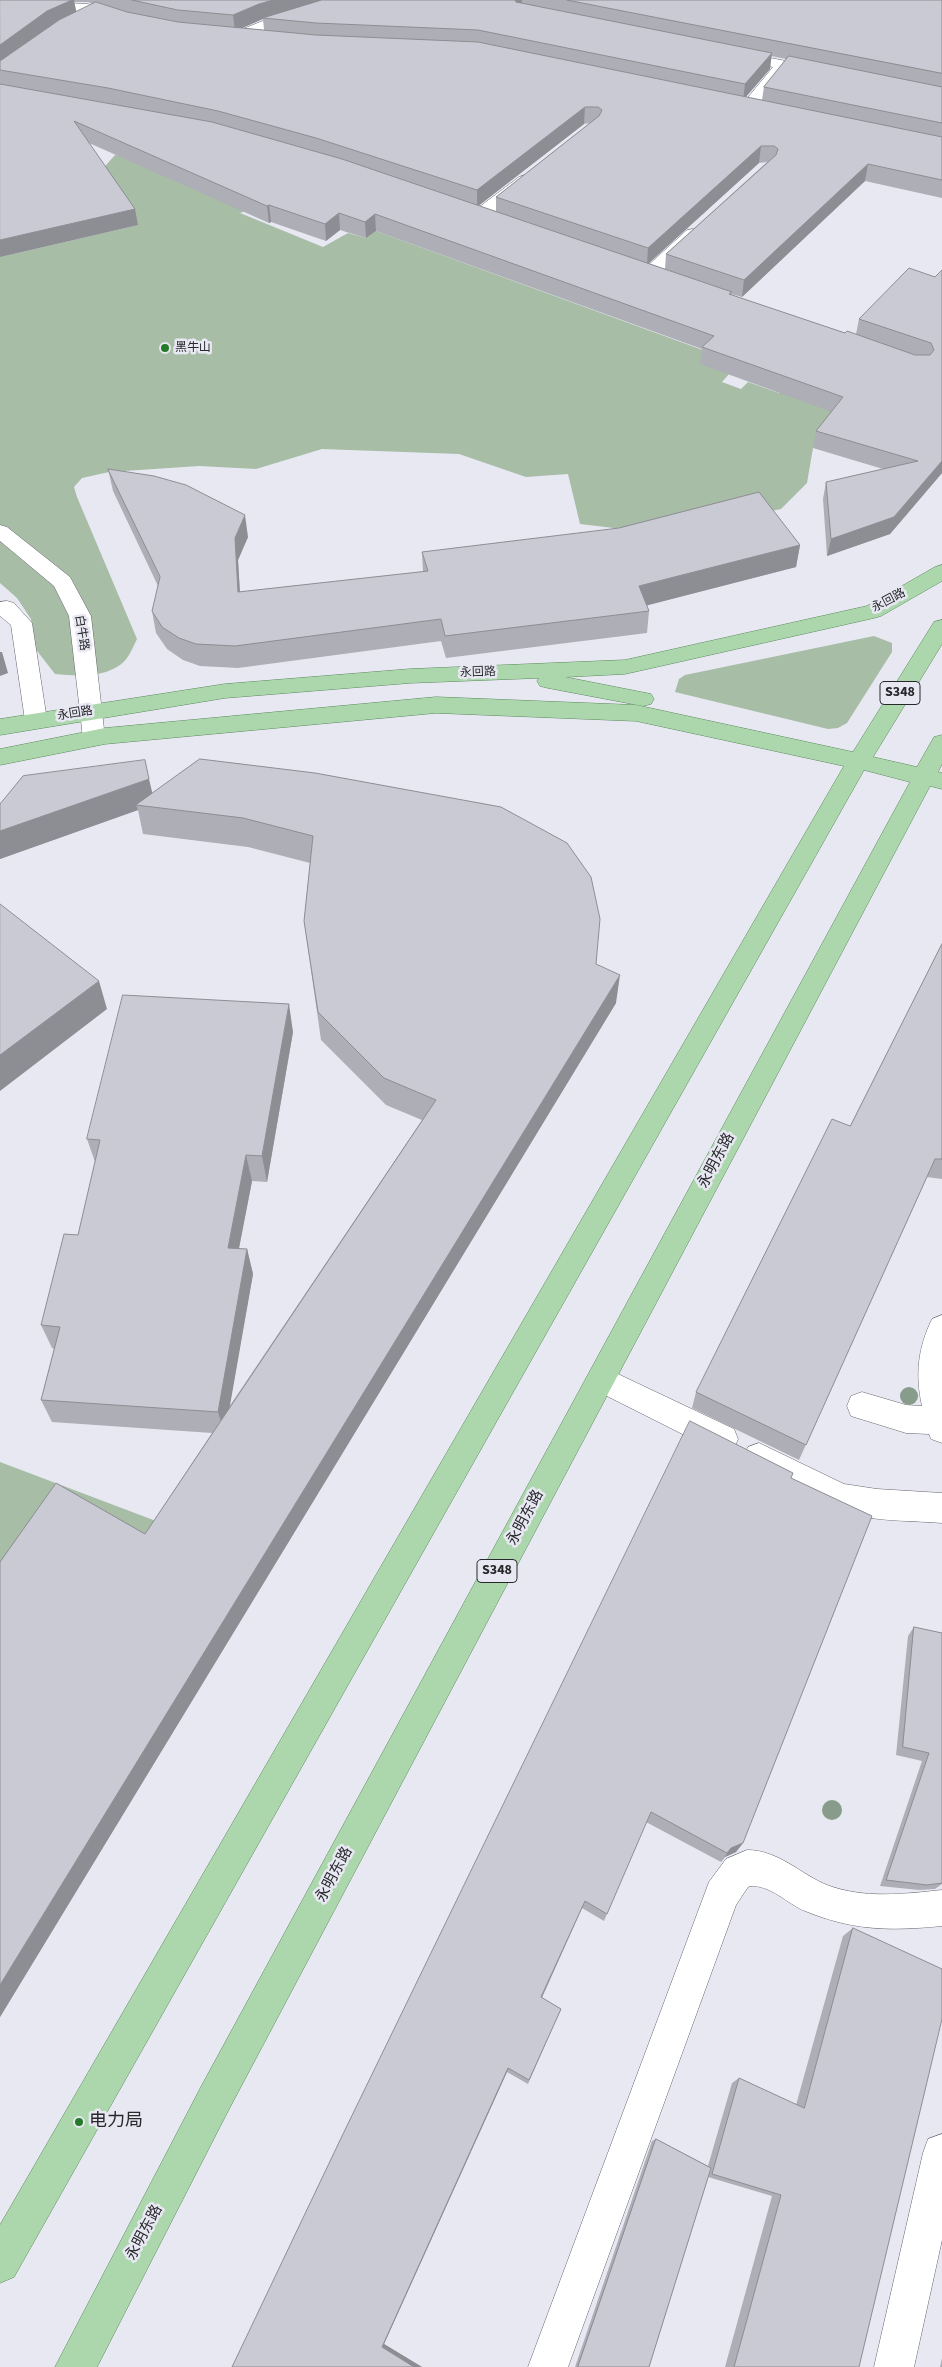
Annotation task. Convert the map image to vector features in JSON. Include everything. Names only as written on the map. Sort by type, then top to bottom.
[{"type":"main road","name":"永回路","points":[[0,727],[225,691],[410,676],[625,667],[874,611],[942,572]]},
{"type":"main road","name":"S348","points":[[0,2262],[863,753],[942,627]]},
{"type":"main road","points":[[503,672],[863,753],[933,779]]},
{"type":"main road","name":"永回路","points":[[0,757],[94,738],[436,705],[636,713],[863,753]]},
{"type":"main road","name":"S348","points":[[933,779],[942,743]]},
{"type":"main road","name":"永明东路","points":[[75,2367],[215,2098],[601,1378],[933,779]]},
{"type":"street","points":[[63,0],[135,23]]},
{"type":"street","points":[[238,36],[260,25],[308,14],[347,0]]},
{"type":"street","points":[[0,3],[88,8]]},
{"type":"street","points":[[78,22],[93,15],[88,8]]},
{"type":"street","points":[[219,35],[270,41]]},
{"type":"street","points":[[715,52],[830,75]]},
{"type":"street","points":[[748,107],[783,65]]},
{"type":"street","points":[[729,103],[768,111]]},
{"type":"street","points":[[497,221],[473,213],[539,169]]},
{"type":"street","points":[[649,274],[707,220]]},
{"type":"street","points":[[630,267],[666,280]]},
{"type":"street","name":"白牛路","points":[[0,530],[64,582],[80,616],[94,738]]},
{"type":"street","points":[[0,609],[6,608],[22,623],[36,720]]},
{"type":"street","points":[[862,1406],[906,1419],[941,1424],[931,1378],[932,1358],[942,1328]]},
{"type":"street","points":[[601,1378],[841,1498],[876,1504],[942,1508]]},
{"type":"street","points":[[548,2367],[722,1895],[736,1874],[747,1868],[772,1872],[814,1896],[849,1908],[887,1914],[942,1908]]},
{"type":"street","points":[[894,2367],[942,2153]]},
{"type":"green space","points":[[115,155],[252,179],[243,212],[240,213],[323,247],[348,233],[366,238],[376,231],[711,353],[729,374],[722,382],[741,389],[748,382],[779,393],[791,381],[856,411],[829,427],[813,448],[807,483],[781,509],[707,524],[622,529],[580,524],[568,474],[526,477],[459,454],[322,449],[256,469],[199,466],[109,472],[82,478],[74,487],[77,497],[137,639],[125,660],[113,669],[89,675],[55,674],[34,647],[31,619],[17,598],[0,583],[0,257],[138,225],[98,174]]},
{"type":"green space","points":[[874,636],[892,643],[892,652],[847,723],[838,728],[828,729],[675,692],[679,679],[685,675]]},
{"type":"green space","points":[[0,1462],[156,1521],[154,1553],[0,1600]]},
{"type":"building","points":[[0,0],[72,0],[47,11],[0,45]]},
{"type":"building","points":[[132,0],[273,0],[233,15],[178,10]]},
{"type":"building","points":[[322,0],[515,0],[516,2],[772,53],[745,84],[478,30],[316,23],[263,18]]},
{"type":"building","points":[[567,0],[942,0],[942,73]]},
{"type":"building","points":[[96,2],[127,12],[178,22],[316,35],[478,42],[942,137],[942,180],[868,164],[744,280],[666,254],[776,155],[778,149],[774,146],[761,146],[648,248],[496,197],[599,116],[602,110],[598,107],[585,107],[477,190],[316,138],[218,111],[108,88],[0,70],[0,61],[59,20]]},
{"type":"building","points":[[789,56],[942,87],[942,123],[764,87]]},
{"type":"building","points":[[0,84],[212,122],[342,159],[732,292],[729,294],[845,333],[847,331],[915,355],[930,355],[934,350],[931,343],[859,319],[909,268],[935,277],[942,270],[942,461],[894,517],[831,539],[826,482],[918,461],[816,431],[843,397],[702,347],[714,336],[375,214],[365,222],[339,213],[325,224],[269,205],[267,206],[74,121],[135,209],[0,240]]},
{"type":"building","points":[[108,469],[154,476],[186,485],[245,515],[235,538],[238,592],[428,571],[422,552],[619,528],[759,492],[800,545],[639,586],[649,611],[445,636],[441,619],[235,646],[196,644],[179,638],[162,627],[152,611],[160,577]]},
{"type":"building","points":[[200,759],[315,773],[501,807],[567,843],[591,877],[600,919],[596,964],[620,975],[0,1985],[0,1562],[56,1483],[145,1534],[436,1100],[384,1078],[318,1012],[304,921],[313,836],[243,818],[136,805]]},
{"type":"building","points":[[145,760],[149,779],[0,831],[0,804],[23,776]]},
{"type":"building","points":[[0,904],[99,981],[0,1055]]},
{"type":"building","points":[[942,944],[942,1159],[935,1159],[806,1445],[696,1392],[832,1119],[850,1126]]},
{"type":"building","points":[[123,995],[289,1004],[262,1156],[246,1155],[228,1248],[247,1249],[218,1412],[41,1400],[60,1327],[41,1325],[64,1234],[78,1235],[100,1140],[87,1139]]},
{"type":"building","points":[[690,1421],[793,1473],[791,1478],[872,1516],[743,1843],[731,1848],[727,1853],[651,1812],[607,1914],[585,1901],[541,1997],[561,2009],[529,2080],[508,2068],[382,2347],[414,2367],[232,2367],[343,2134]]},
{"type":"building","points":[[914,1627],[942,1633],[942,1883],[927,1885],[886,1880],[929,1753],[903,1747]]},
{"type":"building","points":[[853,1928],[942,1969],[942,2019],[859,2367],[734,2367],[781,2195],[712,2174],[739,2078],[804,2108]]},
{"type":"building","points":[[656,2139],[711,2168],[649,2367],[578,2367]]},
{"type":"place","name":"黑牛山","points":[[165,348]]},
{"type":"place","name":"电力局","points":[[79,2122]]}]
